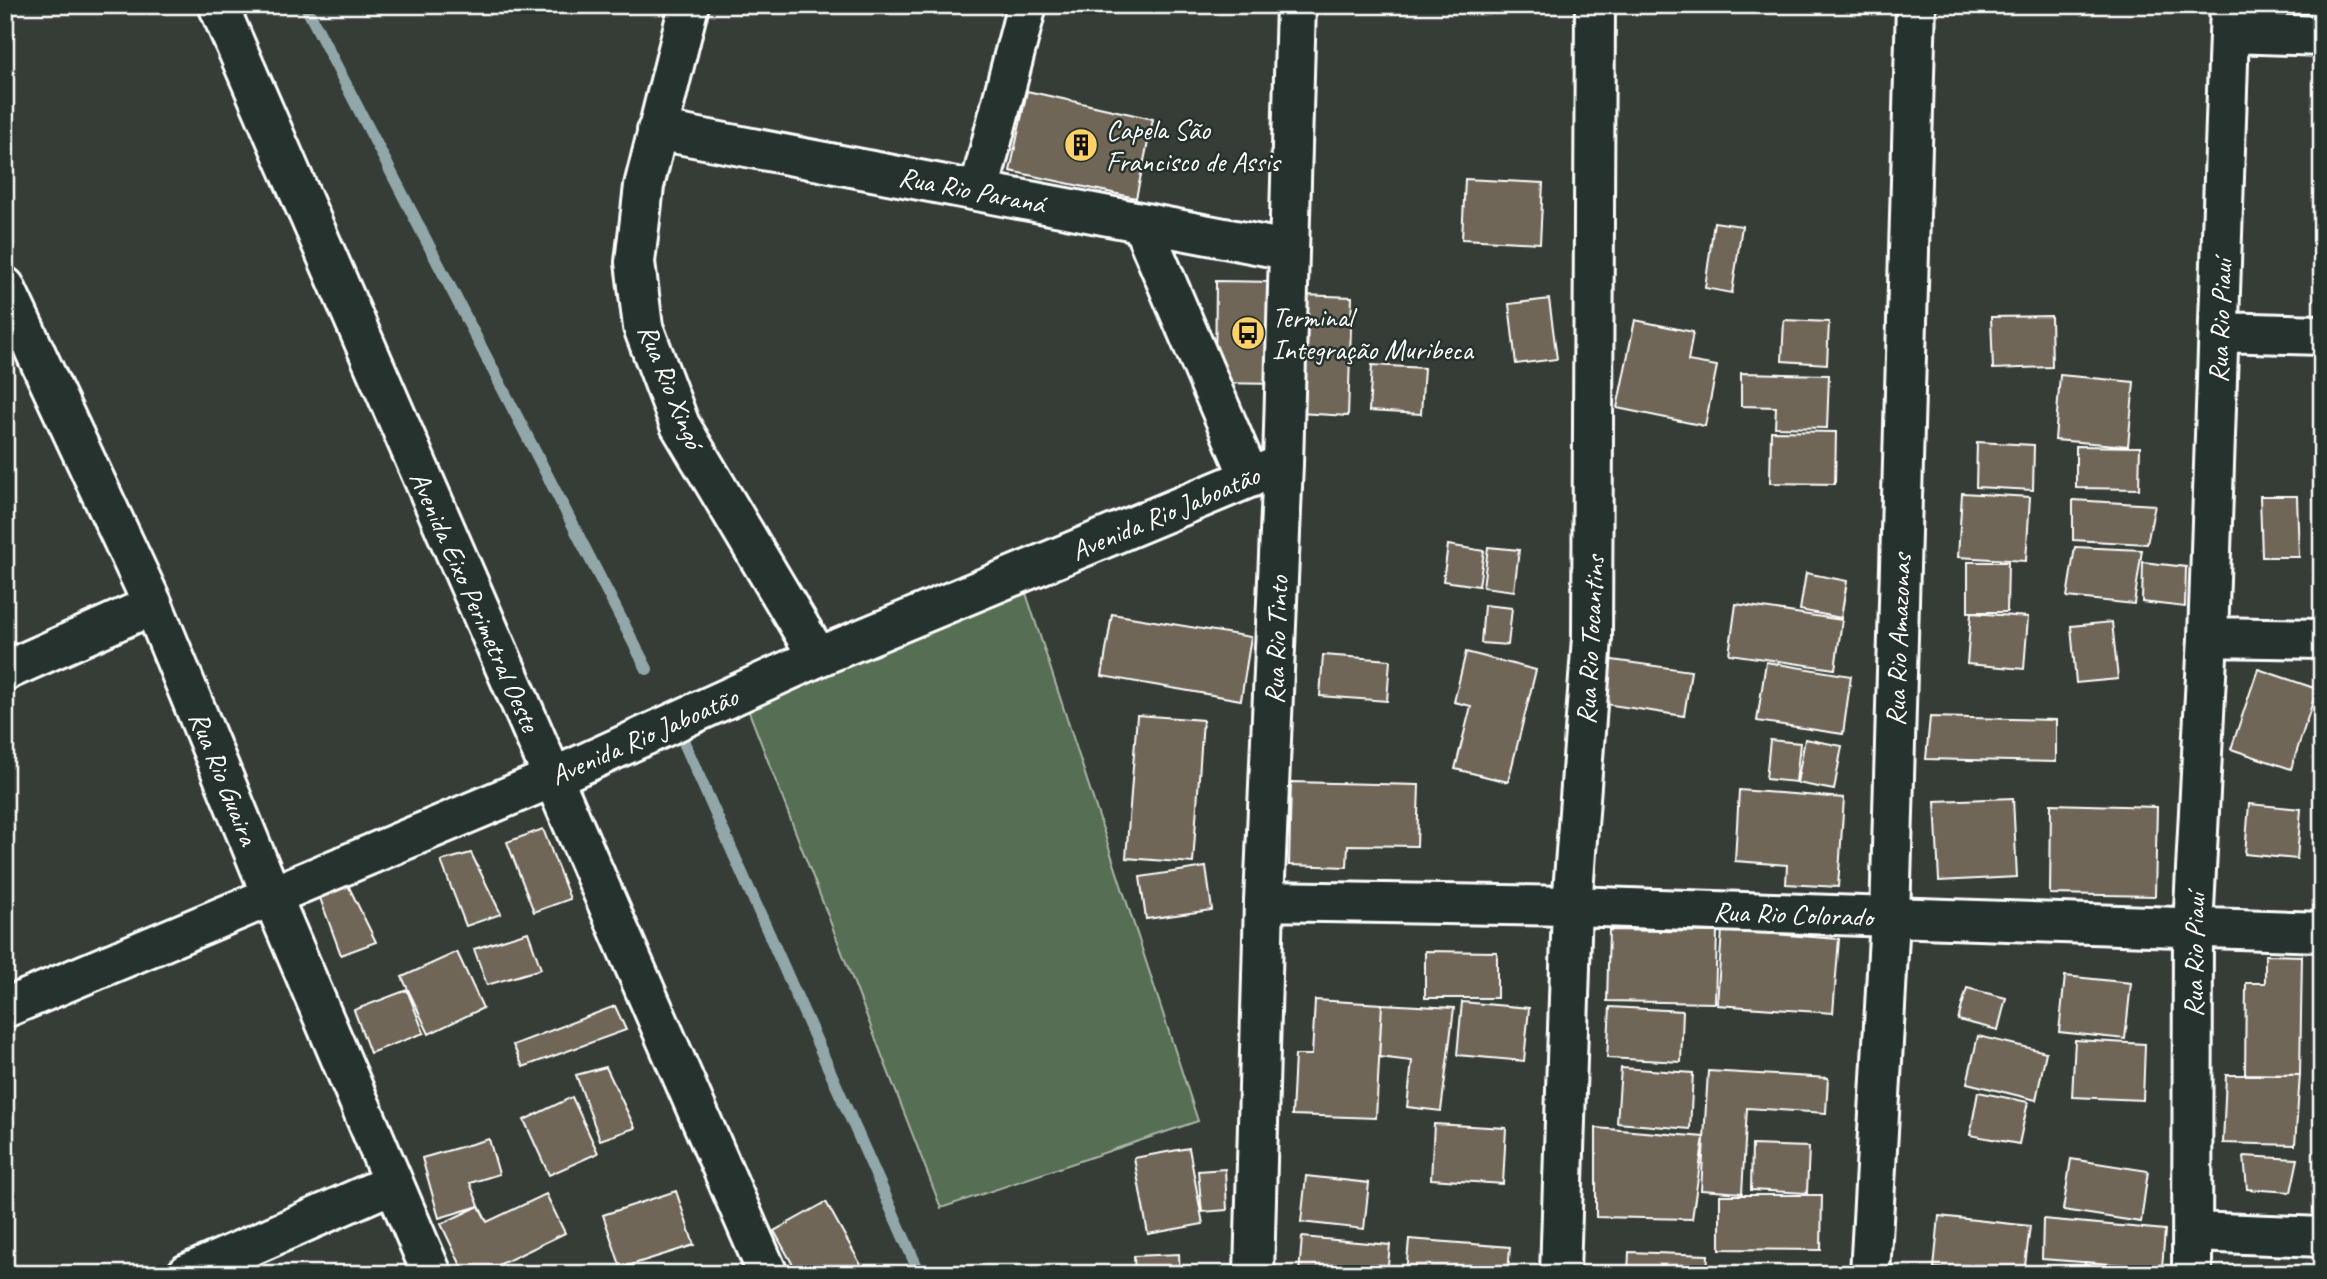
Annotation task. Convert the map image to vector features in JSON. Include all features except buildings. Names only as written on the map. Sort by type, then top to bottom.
[{"type":"street","name":"Avenida Eixo Perimetral Oeste","points":[[218,5],[768,1274]]},
{"type":"street","name":"Rua Rio Xingó","points":[[689,5],[644,186],[635,262],[643,327],[680,425],[818,657]]},
{"type":"street","points":[[979,191],[1027,5]]},
{"type":"street","name":"Rua Rio Tinto","points":[[1254,1274],[1264,901],[1266,471],[1287,250],[1296,5]]},
{"type":"street","name":"Rua Rio Tocantins","points":[[1560,1274],[1572,906],[1593,625],[1595,5]]},
{"type":"street","name":"Rua Rio Amazonas","points":[[1870,1274],[1891,918],[1916,5]]},
{"type":"street","points":[[2230,19],[2322,36]]},
{"type":"street","name":"Rua Rio Piauí","points":[[2192,1274],[2193,928],[2208,636],[2230,19]]},
{"type":"street","name":"Rua Rio Paraná","points":[[657,130],[1287,250]]},
{"type":"street","name":"Rua Rio Tinto","points":[[1141,222],[1266,471]]},
{"type":"street","name":"Rua Rio Guaira","points":[[10,312],[153,605],[391,1184],[432,1274]]},
{"type":"street","points":[[2219,332],[2322,335]]},
{"type":"street","name":"Avenida Rio Jaboatão","points":[[5,1008],[552,778],[818,657],[1266,471]]},
{"type":"street","points":[[5,671],[153,605]]},
{"type":"street","points":[[2208,636],[2322,639]]},
{"type":"street","name":"Rua Rio Colorado","points":[[1264,901],[1572,906],[2322,932]]},
{"type":"street","points":[[187,1274],[391,1184]]},
{"type":"street","points":[[2193,1232],[2322,1237]]},
{"type":"green space","points":[[1025,590],[1198,1121],[941,1208],[746,704]]},
{"type":"waterway","points":[[305,5],[647,669]]},
{"type":"waterway","points":[[682,738],[920,1274]]},
{"type":"place","name":"Capela São Francisco de Assis","points":[[1081,145]]},
{"type":"place","name":"Terminal Integração Muribeca","points":[[1248,333]]}]
